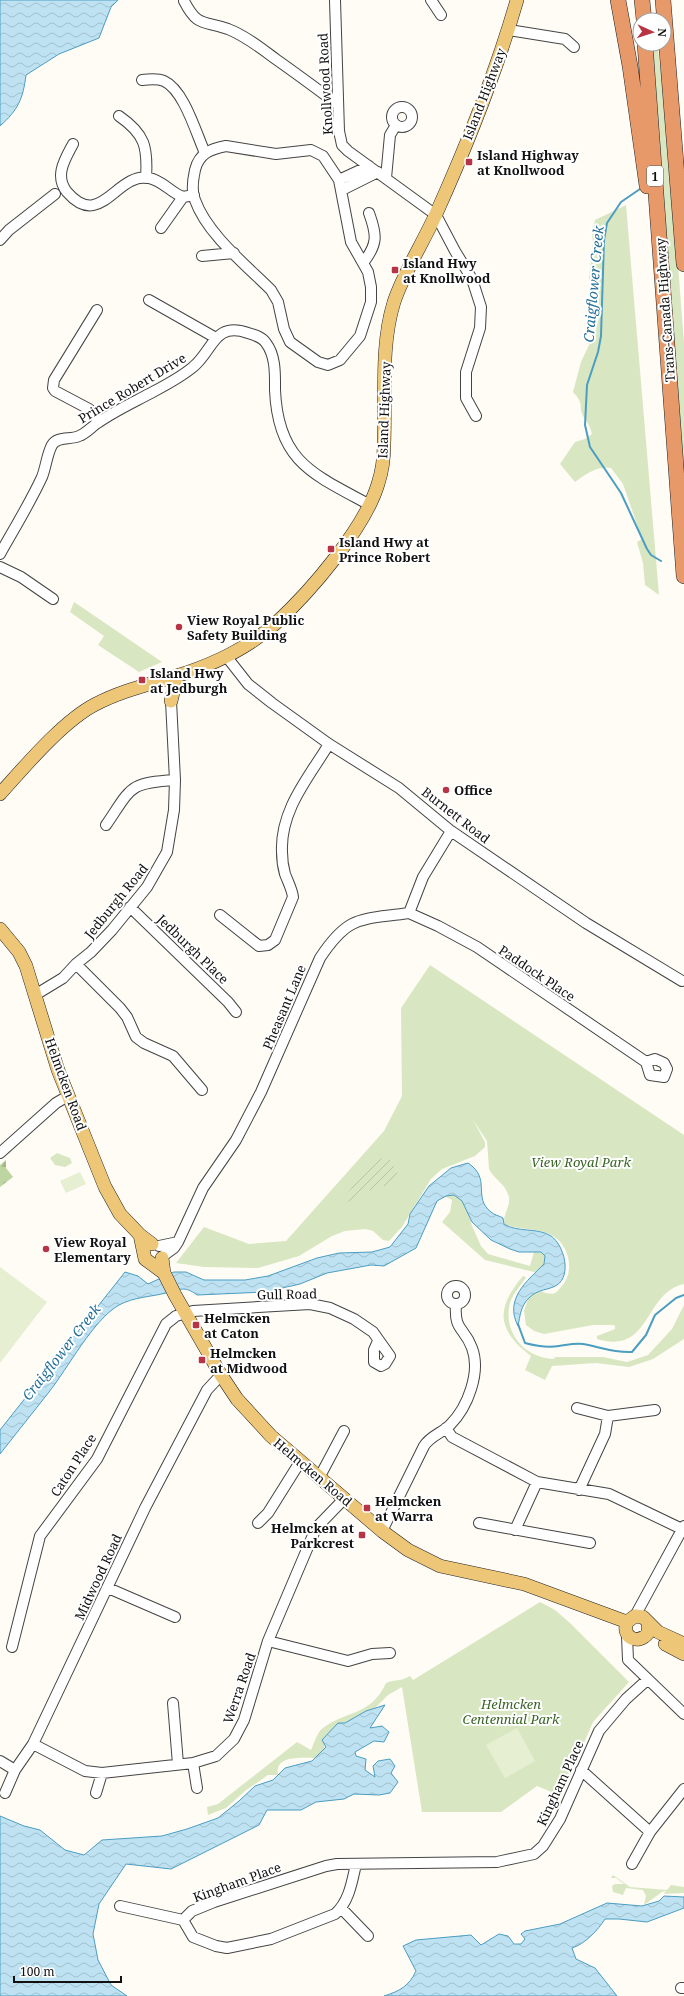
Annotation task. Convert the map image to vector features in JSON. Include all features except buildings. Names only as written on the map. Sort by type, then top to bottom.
[{"type":"highway","points":[[618,0],[639,130],[664,308]]},
{"type":"highway","points":[[642,0],[643,12]]},
{"type":"highway","name":"Trans-Canada Highway","points":[[664,0],[684,264]]},
{"type":"highway","name":"Trans-Canada Highway","points":[[646,52],[684,576]]},
{"type":"main road","name":"Island Highway","points":[[0,794],[21,771],[78,716],[108,698],[177,676],[226,656],[258,637],[298,603],[351,536],[370,505],[378,485],[384,448],[386,342],[394,301],[436,215],[487,92],[509,30],[517,0]]},
{"type":"main road","points":[[171,701],[177,676]]},
{"type":"main road","points":[[156,682],[171,701]]},
{"type":"main road","name":"Helmcken Road","points":[[2,935],[19,952],[26,966],[58,1070],[112,1201],[120,1214],[155,1253],[185,1313],[221,1375],[254,1420],[300,1462],[382,1531],[408,1550],[440,1566],[524,1584],[635,1627],[684,1654]]},
{"type":"main road","name":"Helmcken Road","points":[[635,1627],[658,1632],[684,1644]]},
{"type":"street","name":"Knollwood Road","points":[[335,0],[336,103],[338,131],[342,145],[348,151],[436,215]]},
{"type":"street","points":[[430,0],[441,14]]},
{"type":"street","points":[[184,1],[191,15],[197,20],[228,29],[240,35],[261,48],[336,103]]},
{"type":"street","points":[[509,30],[565,39],[574,47]]},
{"type":"street","points":[[142,80],[163,80],[172,86],[180,96],[205,153]]},
{"type":"street","points":[[119,116],[134,126],[145,146],[148,160],[146,178]]},
{"type":"street","points":[[340,185],[382,175],[390,135],[396,125]]},
{"type":"street","points":[[73,144],[61,168],[61,182],[67,192],[78,202],[89,206],[98,205],[110,198],[127,182],[137,178],[146,178],[159,182],[183,197],[194,195]]},
{"type":"street","points":[[226,146],[276,154],[311,150],[323,156],[340,185],[351,242],[368,272],[371,286],[371,302],[360,336],[340,360],[328,365],[318,362],[290,342],[284,329],[278,302],[272,290],[213,231],[194,199],[194,174],[196,164],[210,149],[226,146]]},
{"type":"street","points":[[340,185],[369,166]]},
{"type":"street","points":[[0,240],[9,230],[55,194]]},
{"type":"street","points":[[161,228],[183,197]]},
{"type":"street","points":[[363,263],[370,254],[375,243],[375,231],[369,213]]},
{"type":"street","points":[[436,215],[472,280],[481,307],[480,328],[466,372],[466,398],[476,416]]},
{"type":"street","points":[[202,256],[234,253]]},
{"type":"street","points":[[149,300],[216,338]]},
{"type":"street","points":[[97,310],[54,380],[53,388],[55,391],[89,409],[99,422]]},
{"type":"street","name":"Prince Robert Drive","points":[[0,554],[40,481],[47,466],[52,445],[56,441],[79,436],[99,422],[182,375],[199,362],[216,338],[226,330],[236,330],[256,336],[266,343],[274,362],[279,424],[284,439],[292,452],[311,471],[370,505]]},
{"type":"street","points":[[0,567],[21,577],[53,599]]},
{"type":"street","name":"Burnett Road","points":[[226,656],[248,684],[272,703],[330,744],[399,788],[451,831],[586,923],[682,981]]},
{"type":"street","name":"Jedburgh Road","points":[[35,995],[63,978],[112,930],[147,887],[167,852],[174,810],[175,780],[171,701]]},
{"type":"street","points":[[220,915],[255,943],[264,946],[275,940],[293,897],[285,873],[282,845],[285,819],[296,797],[330,744]]},
{"type":"street","points":[[106,825],[128,792],[138,785],[147,782],[175,780]]},
{"type":"street","points":[[409,913],[423,877],[451,831]]},
{"type":"street","name":"Jedburgh Place","points":[[130,906],[228,1002],[236,1012]]},
{"type":"street","name":"Paddock Place","points":[[409,913],[438,926],[476,947],[646,1062]]},
{"type":"street","name":"Pheasant Lane","points":[[155,1253],[174,1248],[203,1188],[236,1140],[261,1092],[320,958],[332,940],[348,925],[370,917],[409,913]]},
{"type":"street","points":[[76,964],[120,1008],[127,1017],[136,1036],[144,1044],[173,1056],[202,1090]]},
{"type":"street","points":[[0,1153],[56,1103],[68,1096]]},
{"type":"street","name":"Gull Road","points":[[185,1313],[193,1310],[310,1304],[330,1308],[354,1319],[373,1332],[378,1341]]},
{"type":"street","points":[[382,1531],[424,1446],[428,1440],[446,1428],[458,1415],[472,1387],[475,1376],[474,1354],[467,1337],[456,1323],[456,1304]]},
{"type":"street","name":"Caton Place","points":[[12,1647],[40,1536],[97,1458],[166,1324],[176,1316],[185,1313]]},
{"type":"street","name":"Midwood Road","points":[[5,1793],[16,1770],[34,1744],[145,1508],[207,1390],[221,1375]]},
{"type":"street","points":[[578,1408],[608,1416],[655,1410]]},
{"type":"street","points":[[579,1490],[605,1434],[608,1416]]},
{"type":"street","points":[[446,1428],[452,1437],[537,1482],[609,1494],[683,1527],[652,1587],[635,1627],[628,1660],[647,1680],[684,1714]]},
{"type":"street","points":[[319,1478],[344,1431]]},
{"type":"street","points":[[258,1523],[268,1513],[300,1462]]},
{"type":"street","points":[[515,1530],[537,1482]]},
{"type":"street","name":"Werra Road","points":[[34,1744],[85,1771],[102,1773],[193,1763],[216,1756],[234,1739],[244,1720],[268,1641],[316,1528],[344,1499]]},
{"type":"street","points":[[479,1523],[590,1543]]},
{"type":"street","points":[[108,1588],[175,1617]]},
{"type":"street","points":[[268,1641],[348,1660],[372,1654],[390,1653]]},
{"type":"street","name":"Kingham Place","points":[[183,1920],[192,1912],[214,1902],[318,1867],[337,1864],[497,1862],[534,1854],[543,1846],[560,1819],[599,1731],[626,1699],[647,1680]]},
{"type":"street","points":[[172,1703],[178,1764]]},
{"type":"street","points":[[0,1761],[16,1770]]},
{"type":"street","points":[[193,1763],[197,1788]]},
{"type":"street","points":[[581,1770],[650,1832]]},
{"type":"street","points":[[96,1793],[102,1773]]},
{"type":"street","points":[[632,1864],[650,1832],[684,1789]]},
{"type":"street","points":[[120,1906],[183,1920],[193,1937],[227,1948],[271,1939],[335,1914],[341,1908],[348,1896],[356,1864]]},
{"type":"street","points":[[341,1908],[368,1936]]},
{"type":"green space","points":[[652,52],[659,52],[665,97],[684,343],[684,473]]},
{"type":"green space","points":[[626,205],[659,595],[645,585],[643,563],[637,542],[642,539],[623,484],[611,468],[597,469],[575,482],[560,464],[575,442],[585,439],[592,434],[583,416],[580,402],[573,392],[581,362],[596,330],[599,317],[599,304],[589,279],[593,241],[592,234],[595,220]]},
{"type":"green space","points":[[74,602],[162,662],[139,672],[98,645],[104,636],[70,612]]},
{"type":"green space","name":"View Royal Park","points":[[430,965],[684,1135],[684,1284],[671,1290],[661,1299],[638,1331],[628,1338],[615,1342],[597,1339],[597,1336],[615,1329],[615,1326],[613,1325],[593,1325],[544,1334],[534,1331],[526,1325],[524,1311],[529,1296],[537,1291],[550,1294],[555,1293],[561,1287],[568,1275],[569,1260],[567,1253],[559,1240],[553,1236],[541,1231],[517,1228],[505,1224],[504,1217],[509,1202],[508,1194],[489,1169],[487,1141],[473,1120],[485,1142],[485,1147],[475,1156],[442,1169],[431,1179],[402,1227],[389,1241],[383,1240],[373,1231],[365,1229],[345,1231],[332,1236],[299,1256],[258,1268],[204,1267],[176,1263],[204,1227],[249,1244],[286,1241],[384,1131],[402,1096],[401,1008]]},
{"type":"green space","points":[[57,1153],[70,1158],[72,1163],[65,1167],[55,1165],[50,1158]]},
{"type":"green space","points":[[377,1158],[390,1160],[400,1177],[388,1185],[364,1192],[352,1205],[344,1197]]},
{"type":"green space","points":[[6,1160],[6,1168],[13,1177],[0,1187],[0,1165]]},
{"type":"green space","points":[[80,1172],[86,1184],[66,1193],[60,1181]]},
{"type":"green space","points":[[453,1186],[466,1204],[472,1226],[481,1246],[488,1254],[530,1266],[534,1252],[545,1253],[545,1269],[534,1272],[485,1260],[442,1222],[450,1212],[452,1200],[444,1196]]},
{"type":"green space","points":[[0,1267],[47,1302],[0,1363]]},
{"type":"green space","points":[[523,1276],[526,1277],[513,1296],[510,1304],[509,1318],[514,1336],[520,1344],[535,1355],[553,1359],[556,1357],[603,1357],[627,1362],[648,1355],[672,1329],[684,1305],[684,1339],[653,1359],[629,1367],[596,1363],[552,1366],[545,1380],[525,1370],[531,1356],[511,1337],[506,1328],[504,1319],[504,1309],[508,1299]]},
{"type":"green space","name":"Helmcken Centennial Park","points":[[540,1602],[555,1610],[570,1623],[629,1682],[593,1722],[561,1796],[537,1786],[501,1812],[422,1812],[402,1687],[388,1695],[375,1708],[325,1743],[324,1749],[315,1758],[297,1758],[285,1761],[280,1764],[278,1775],[268,1775],[245,1791],[226,1808],[208,1815],[207,1807],[218,1804],[297,1742],[311,1750],[317,1735],[323,1728],[332,1722],[366,1707],[380,1694],[386,1683],[410,1676],[413,1680]]},
{"type":"green space","points":[[517,1728],[535,1761],[505,1778],[486,1745]]},
{"type":"green space","points":[[613,1875],[630,1887],[667,1890],[671,1885],[684,1887],[684,1893],[664,1894],[666,1891],[662,1892],[644,1905],[646,1896],[643,1890],[626,1888],[623,1895],[613,1892],[612,1886],[615,1884],[624,1884],[616,1878],[611,1878]]},
{"type":"water","points":[[0,0],[118,0],[111,7],[99,38],[59,54],[26,75],[19,104],[0,126]]},
{"type":"water","points":[[468,1163],[479,1175],[483,1200],[491,1212],[503,1218],[504,1224],[509,1227],[546,1233],[556,1240],[563,1253],[565,1267],[562,1280],[554,1287],[532,1295],[526,1301],[521,1311],[518,1326],[514,1316],[514,1307],[519,1291],[544,1264],[545,1256],[541,1252],[519,1252],[491,1240],[472,1222],[462,1201],[454,1195],[446,1196],[437,1201],[416,1248],[384,1266],[371,1265],[327,1273],[300,1284],[265,1292],[197,1295],[189,1290],[182,1289],[136,1299],[119,1305],[109,1312],[90,1333],[49,1392],[0,1454],[0,1430],[125,1272],[138,1276],[148,1284],[174,1272],[186,1272],[204,1280],[245,1280],[268,1276],[317,1258],[339,1253],[372,1252],[390,1247],[408,1224],[410,1214],[429,1186],[451,1168]]},
{"type":"water","points":[[385,1705],[370,1728],[382,1726],[389,1732],[384,1742],[374,1741],[355,1752],[356,1756],[366,1759],[365,1770],[375,1777],[373,1766],[378,1761],[390,1759],[395,1766],[391,1773],[398,1782],[390,1793],[379,1795],[354,1794],[344,1799],[316,1802],[301,1810],[267,1810],[259,1825],[171,1869],[126,1864],[99,1904],[93,1934],[98,1960],[111,1985],[127,1996],[0,1996],[0,1816],[24,1826],[40,1830],[65,1850],[84,1855],[102,1840],[162,1836],[187,1829],[218,1818],[255,1786],[273,1780],[285,1768],[312,1761],[326,1747],[322,1740],[338,1723],[345,1723],[366,1711]]},
{"type":"water","points":[[664,1896],[684,1897],[684,1908],[647,1922],[605,1919],[591,1936],[572,1948],[576,1959],[595,1968],[617,1996],[384,1996],[395,1992],[407,1984],[416,1971],[403,1946],[416,1940],[471,1935],[481,1945],[499,1934],[508,1936],[514,1944],[521,1944],[525,1939],[521,1934],[525,1931],[560,1924],[607,1903],[642,1906],[659,1901]]},
{"type":"waterway","name":"Craigflower Creek","points":[[640,189],[621,202],[607,223],[604,240],[601,336],[598,352],[587,385],[585,425],[590,447],[621,493],[647,549],[651,555],[661,561]]},
{"type":"waterway","name":"Craigflower Creek","points":[[518,1324],[525,1343],[529,1344],[550,1347],[583,1344],[613,1351],[632,1352],[646,1335],[655,1315],[676,1298],[684,1295]]},
{"type":"place","name":"Island Highway at Knollwood","points":[[469,162]]},
{"type":"place","name":"Island Hwy at Knollwood","points":[[395,270]]},
{"type":"place","name":"Island Hwy at Prince Robert","points":[[331,549]]},
{"type":"place","name":"View Royal Public Safety Building","points":[[179,627]]},
{"type":"place","name":"Island Hwy at Jedburgh","points":[[142,680]]},
{"type":"place","name":"Office","points":[[446,790]]},
{"type":"place","name":"View Royal Elementary","points":[[46,1249]]},
{"type":"place","name":"Helmcken at Caton","points":[[196,1325]]},
{"type":"place","name":"Helmcken at Midwood","points":[[202,1360]]},
{"type":"place","name":"Helmcken at Warra","points":[[367,1508]]},
{"type":"place","name":"Helmcken at Parkcrest","points":[[362,1535]]}]
